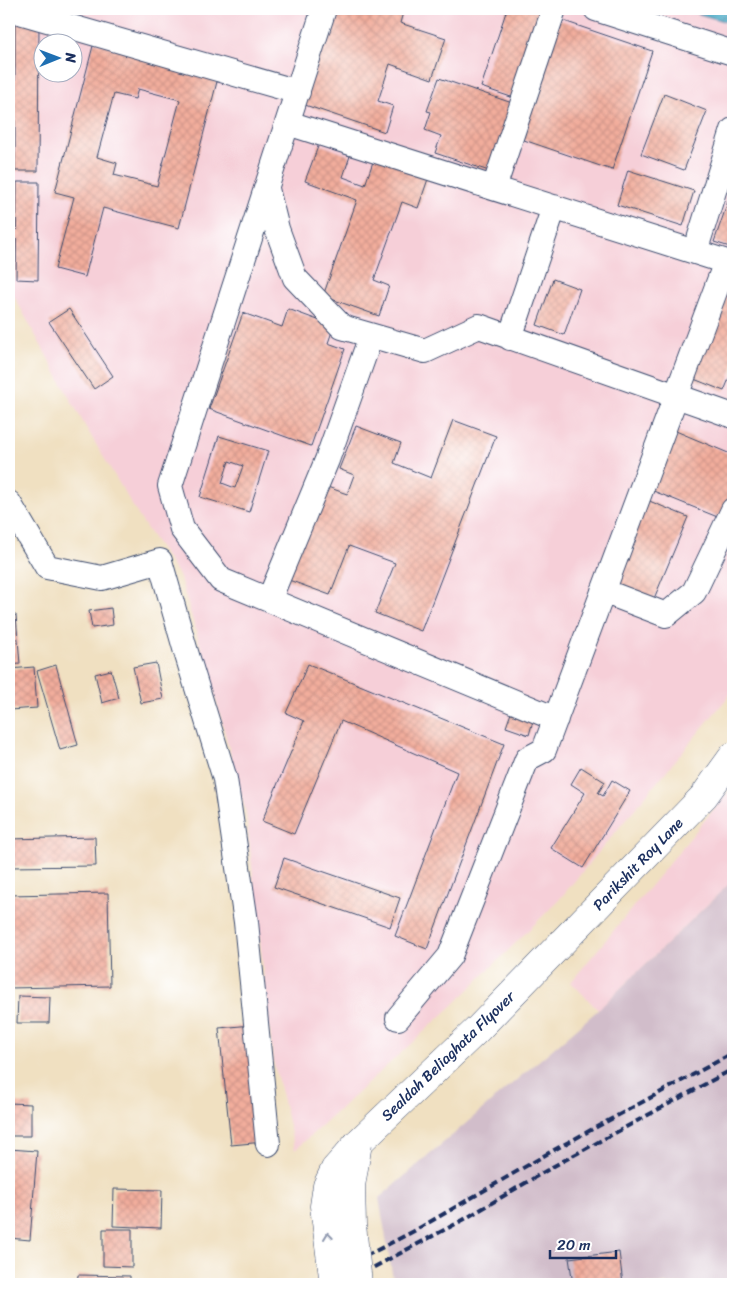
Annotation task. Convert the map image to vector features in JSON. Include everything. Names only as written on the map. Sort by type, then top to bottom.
[{"type":"main road","name":"Parikshit Roy Lane","points":[[538,968],[704,796],[733,756]]},
{"type":"main road","name":"Sealdah Beliaghata Flyover","points":[[334,1284],[324,1206],[326,1186],[335,1169],[358,1143],[478,1029],[538,968]]},
{"type":"main road","points":[[358,1143],[351,1186],[352,1225],[358,1284]]},
{"type":"lane","points":[[9,9],[298,92]]},
{"type":"lane","points":[[324,9],[170,486],[182,529],[221,580],[556,719]]},
{"type":"lane","points":[[494,188],[554,9]]},
{"type":"lane","points":[[596,9],[733,53]]},
{"type":"lane","points":[[288,123],[730,263],[676,396],[544,750],[527,759],[450,956],[398,1018]]},
{"type":"lane","points":[[695,252],[733,130]]},
{"type":"lane","points":[[266,189],[277,229],[294,278],[342,327],[425,351],[479,326],[733,416]]},
{"type":"lane","points":[[510,338],[554,208]]},
{"type":"lane","points":[[268,600],[328,460],[371,336]]},
{"type":"lane","points":[[9,503],[46,567],[102,578],[160,561],[225,779],[246,922],[268,1144]]},
{"type":"lane","points":[[603,591],[666,615],[694,592],[733,510]]},
{"type":"shaded area","points":[[9,9],[733,9],[733,691],[558,901],[451,1007],[295,1150],[273,1060],[246,813],[213,688],[180,578],[141,520],[84,424],[9,287]]},
{"type":"shaded area","points":[[733,786],[733,880],[598,1010],[571,982]]},
{"type":"shaded area","points":[[733,880],[733,1284],[394,1284],[379,1198],[598,1010]]},
{"type":"water","points":[[682,9],[733,9],[733,24]]},
{"type":"building","points":[[330,9],[404,9],[400,23],[446,38],[432,79],[390,64],[378,101],[393,106],[385,132],[299,103]]},
{"type":"building","points":[[507,9],[550,9],[520,100],[481,87]]},
{"type":"building","points":[[558,19],[652,51],[612,170],[518,138]]},
{"type":"building","points":[[15,22],[39,23],[39,32],[32,32],[32,82],[39,82],[38,171],[15,171]]},
{"type":"building","points":[[94,42],[219,74],[179,228],[103,208],[85,277],[55,269],[74,197],[55,192]],"holes":[[[138,89],[180,100],[157,186],[114,175],[117,163],[97,157],[114,94],[135,99]]]},
{"type":"building","points":[[439,78],[518,105],[495,173],[435,153],[441,136],[425,130],[431,112],[427,111]]},
{"type":"building","points":[[664,94],[707,111],[684,170],[641,154]]},
{"type":"building","points":[[319,144],[350,156],[343,177],[365,185],[375,156],[429,176],[418,208],[402,202],[374,280],[389,286],[379,316],[323,296],[357,200],[305,181]]},
{"type":"building","points":[[628,170],[694,191],[683,226],[617,205]]},
{"type":"building","points":[[17,182],[39,182],[38,280],[16,279]]},
{"type":"building","points":[[733,187],[733,248],[714,242]]},
{"type":"building","points":[[733,265],[733,369],[724,391],[689,377]]},
{"type":"building","points":[[553,279],[580,289],[564,335],[537,325]]},
{"type":"building","points":[[69,309],[113,376],[94,389],[49,322]]},
{"type":"building","points":[[288,309],[334,326],[328,343],[345,349],[311,446],[209,409],[243,313],[282,327]]},
{"type":"building","points":[[453,420],[496,436],[421,631],[375,613],[395,563],[349,546],[330,595],[286,579],[322,485],[347,494],[354,475],[339,469],[356,426],[401,443],[394,463],[431,478]]},
{"type":"building","points":[[671,429],[733,455],[733,486],[720,518],[646,488]]},
{"type":"building","points":[[219,436],[268,451],[249,512],[200,497]],"holes":[[[229,461],[243,466],[235,488],[222,483]]]},
{"type":"building","points":[[647,500],[688,517],[653,601],[612,584]]},
{"type":"building","points":[[111,608],[113,625],[92,628],[89,611]]},
{"type":"building","points":[[16,615],[20,664],[9,665],[9,616]]},
{"type":"building","points":[[156,663],[163,699],[141,703],[133,667]]},
{"type":"building","points":[[308,664],[504,744],[427,949],[395,936],[457,772],[341,721],[294,834],[262,821],[304,721],[286,713]]},
{"type":"building","points":[[56,665],[78,745],[60,750],[37,671]]},
{"type":"building","points":[[34,667],[37,708],[9,710],[9,669]]},
{"type":"building","points":[[111,670],[119,698],[102,703],[95,674]]},
{"type":"building","points":[[511,713],[533,721],[529,735],[506,727]]},
{"type":"building","points":[[581,767],[605,782],[598,793],[603,796],[612,780],[630,791],[583,868],[551,848],[585,793],[571,784]]},
{"type":"building","points":[[95,837],[96,866],[9,867],[9,839]]},
{"type":"building","points":[[284,858],[400,898],[390,927],[274,887]]},
{"type":"building","points":[[108,893],[110,986],[9,988],[9,895]]},
{"type":"building","points":[[18,996],[50,997],[49,1023],[17,1023]]},
{"type":"building","points":[[252,1025],[264,1142],[231,1145],[219,1028]]},
{"type":"building","points":[[9,1103],[31,1104],[31,1136],[9,1136]]},
{"type":"building","points":[[9,1149],[37,1151],[30,1240],[9,1238]]},
{"type":"building","points":[[114,1189],[162,1190],[161,1228],[113,1226]]},
{"type":"building","points":[[103,1229],[132,1229],[132,1267],[103,1266]]},
{"type":"building","points":[[619,1252],[623,1284],[573,1284],[569,1258]]},
{"type":"building","points":[[78,1275],[130,1276],[130,1284],[77,1284]]},
{"type":"railway","points":[[312,1284],[414,1231],[554,1150],[733,1053]]},
{"type":"railway","points":[[342,1284],[463,1220],[554,1166],[733,1069]]}]
